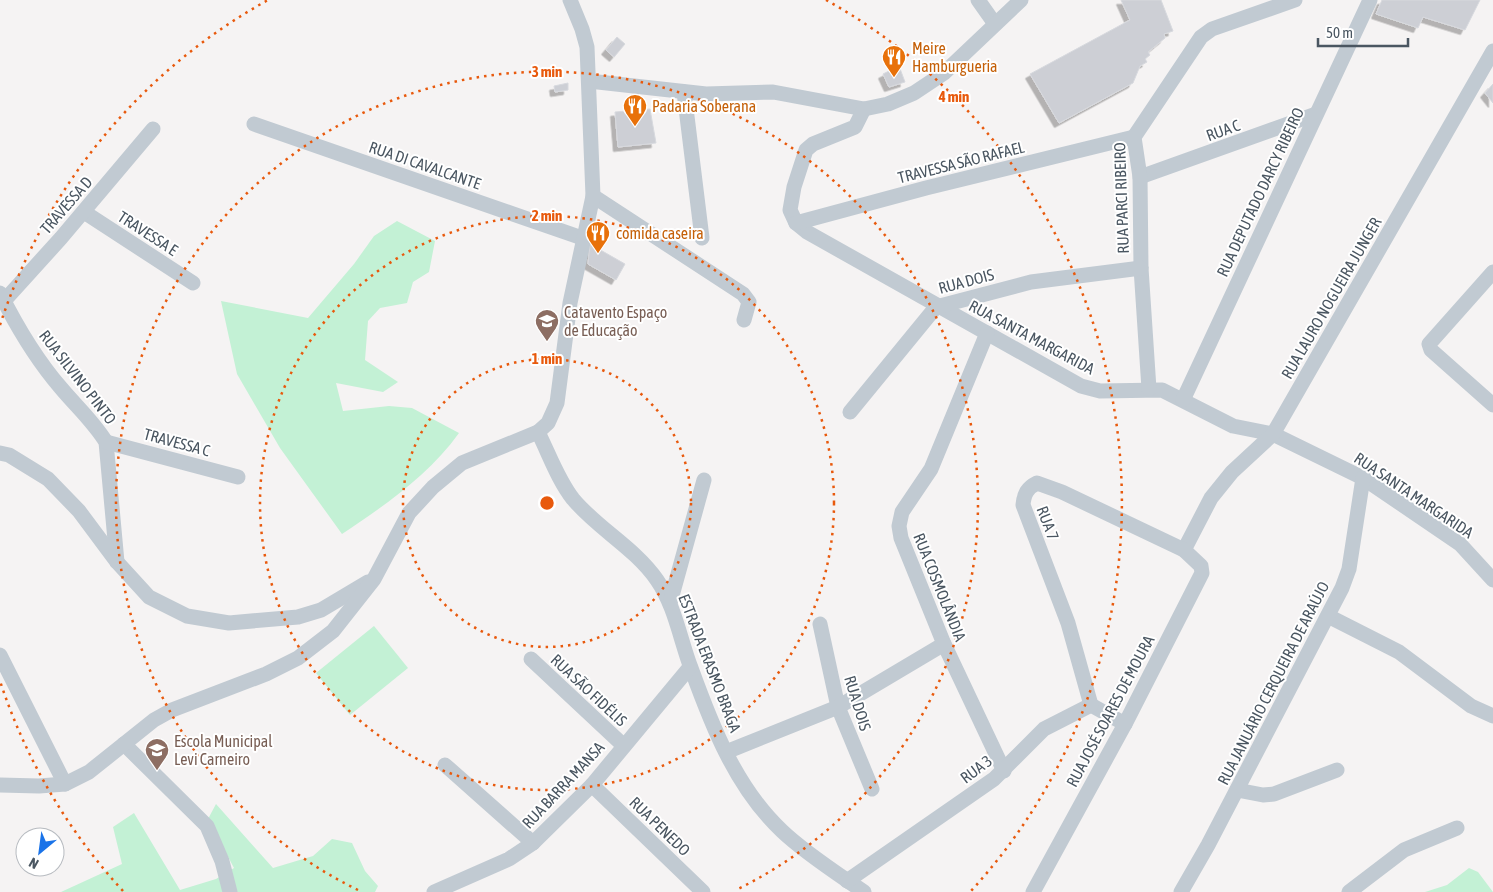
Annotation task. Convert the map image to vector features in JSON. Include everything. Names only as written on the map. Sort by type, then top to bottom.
[{"type":"street","points":[[0,784],[39,786],[65,784],[89,772],[154,720],[172,710],[266,674],[298,658],[332,631],[374,579],[409,513],[433,487],[462,463],[538,432],[548,423],[557,403],[570,303],[586,239],[593,196],[589,148],[590,81],[585,38],[570,0]]},
{"type":"street","points":[[978,0],[995,24]]},
{"type":"street","points":[[590,81],[706,94],[773,92],[864,109],[888,104],[914,93],[944,72],[1021,0]]},
{"type":"street","name":"RUA PARCI RIBEIRO","points":[[1149,389],[1140,268],[1140,177],[1134,137],[1201,37],[1212,29],[1295,0]]},
{"type":"street","name":"RUA DEPUTADO DARCY RIBEIRO","points":[[1183,400],[1370,0]]},
{"type":"street","name":"RUA LAURO NOGUEIRA JUNGER","points":[[1184,550],[1212,498],[1232,472],[1274,434],[1493,51]]},
{"type":"street","points":[[684,92],[702,238]]},
{"type":"street","points":[[796,224],[790,210],[794,187],[806,150],[812,144],[855,126],[864,109]]},
{"type":"street","name":"RUA C","points":[[1140,177],[1316,114]]},
{"type":"street","name":"RUA DI CAVALCANTE","points":[[254,124],[586,239]]},
{"type":"street","name":"TRAVESSA D","points":[[2,297],[84,212],[153,129]]},
{"type":"street","name":"TRAVESSA SÃO RAFAEL","points":[[796,224],[926,188],[1134,137]]},
{"type":"street","points":[[593,196],[743,294],[749,302],[744,320]]},
{"type":"street","name":"TRAVESSA E","points":[[84,212],[193,283]]},
{"type":"street","name":"RUA SANTA MARGARIDA","points":[[796,224],[936,306],[1081,386],[1100,391],[1162,390],[1233,426],[1274,434],[1363,478],[1460,544],[1493,580]]},
{"type":"street","name":"RUA DOIS","points":[[850,412],[936,306],[1032,282],[1140,268]]},
{"type":"street","points":[[1493,272],[1430,341],[1429,346],[1493,405]]},
{"type":"street","name":"RUA SILVINO PINTO","points":[[2,297],[32,351],[60,387],[95,425],[106,442],[117,562]]},
{"type":"street","name":"RUA COSMOLÂNDIA","points":[[987,333],[931,469],[902,512],[899,526],[901,538],[944,644],[1004,771]]},
{"type":"street","name":"ESTRADA ERASMO BRAGA","points":[[538,432],[572,498],[590,517],[641,561],[657,580],[670,603],[690,667],[726,752],[748,791],[782,831],[864,892]]},
{"type":"street","name":"TRAVESSA C","points":[[106,442],[238,477]]},
{"type":"street","points":[[0,453],[8,455],[48,479],[79,511],[117,562],[149,597],[187,616],[229,623],[298,617],[320,610],[374,579]]},
{"type":"street","name":"RUA JANUÁRIO CERQUEIRA DE ARAÚJO","points":[[1181,892],[1237,790],[1350,570],[1363,478]]},
{"type":"street","points":[[670,603],[704,480]]},
{"type":"street","name":"RUA 7","points":[[1091,704],[1065,615],[1023,505],[1024,495],[1030,487],[1037,483],[1062,492],[1184,550]]},
{"type":"street","name":"RUA JOSÉ SOARES DE MOURA","points":[[1033,892],[1125,724],[1199,582],[1202,573],[1201,566],[1184,550]]},
{"type":"street","points":[[1328,616],[1399,652],[1471,706],[1493,716]]},
{"type":"street","name":"RUA DOIS","points":[[820,624],[838,707],[872,790]]},
{"type":"street","points":[[726,752],[838,707],[944,644]]},
{"type":"street","points":[[0,655],[65,784]]},
{"type":"street","name":"RUA SÃO FIDÉLIS","points":[[531,658],[624,746]]},
{"type":"street","name":"RUA BARRA MANSA","points":[[434,892],[508,858],[533,843],[592,785],[690,667]]},
{"type":"street","points":[[1091,704],[1125,724]]},
{"type":"street","name":"RUA 3","points":[[848,881],[1004,771],[1044,729],[1091,704]]},
{"type":"street","points":[[124,744],[207,826],[222,861],[230,892]]},
{"type":"street","points":[[445,765],[533,843]]},
{"type":"street","points":[[1237,790],[1263,795],[1274,794],[1337,770]]},
{"type":"street","name":"RUA PENEDO","points":[[592,785],[704,892]]},
{"type":"street","points":[[1349,892],[1404,850],[1457,828]]},
{"type":"green space","points":[[397,221],[435,241],[429,272],[413,282],[407,303],[380,308],[368,321],[365,360],[398,382],[383,392],[336,383],[343,411],[389,406],[412,408],[459,433],[434,463],[405,489],[342,534],[280,448],[237,374],[221,301],[308,318],[354,264],[374,236]]},
{"type":"green space","points":[[374,626],[408,668],[350,715],[316,673]]},
{"type":"green space","points":[[216,804],[273,868],[313,856],[332,839],[352,843],[365,871],[378,886],[375,892],[61,892],[122,864],[113,827],[134,813],[180,890],[216,879],[234,868],[208,819]]},
{"type":"green space","points":[[1469,868],[1478,872],[1493,892],[1425,892],[1447,885]]},
{"type":"building","points":[[1121,0],[1161,0],[1173,31],[1164,34],[1165,38],[1148,52],[1150,55],[1145,59],[1147,62],[1140,66],[1133,83],[1059,123],[1030,74],[1130,20]]},
{"type":"building","points":[[1382,0],[1480,0],[1465,30],[1423,17],[1418,28],[1376,14]]},
{"type":"building","points":[[617,37],[625,44],[614,57],[606,50]]},
{"type":"building","name":"Meire Hamburgueria","points":[[899,66],[905,82],[889,87],[883,74]]},
{"type":"building","points":[[568,83],[568,90],[555,92],[554,86]]},
{"type":"building","points":[[1493,84],[1493,103],[1485,93]]},
{"type":"building","name":"Padaria Soberana","points":[[650,109],[656,143],[618,147],[615,112]]},
{"type":"building","name":"comida caseira","points":[[590,244],[625,264],[616,280],[588,264]]},
{"type":"place","name":"Meire Hamburgueria","points":[[894,78]]},
{"type":"place","name":"Padaria Soberana","points":[[635,127]]},
{"type":"place","name":"comida caseira","points":[[598,254]]},
{"type":"place","name":"Catavento Espaço de Educação","points":[[547,342]]},
{"type":"place","name":"Escola Municipal Levi Carneiro","points":[[157,771]]}]
